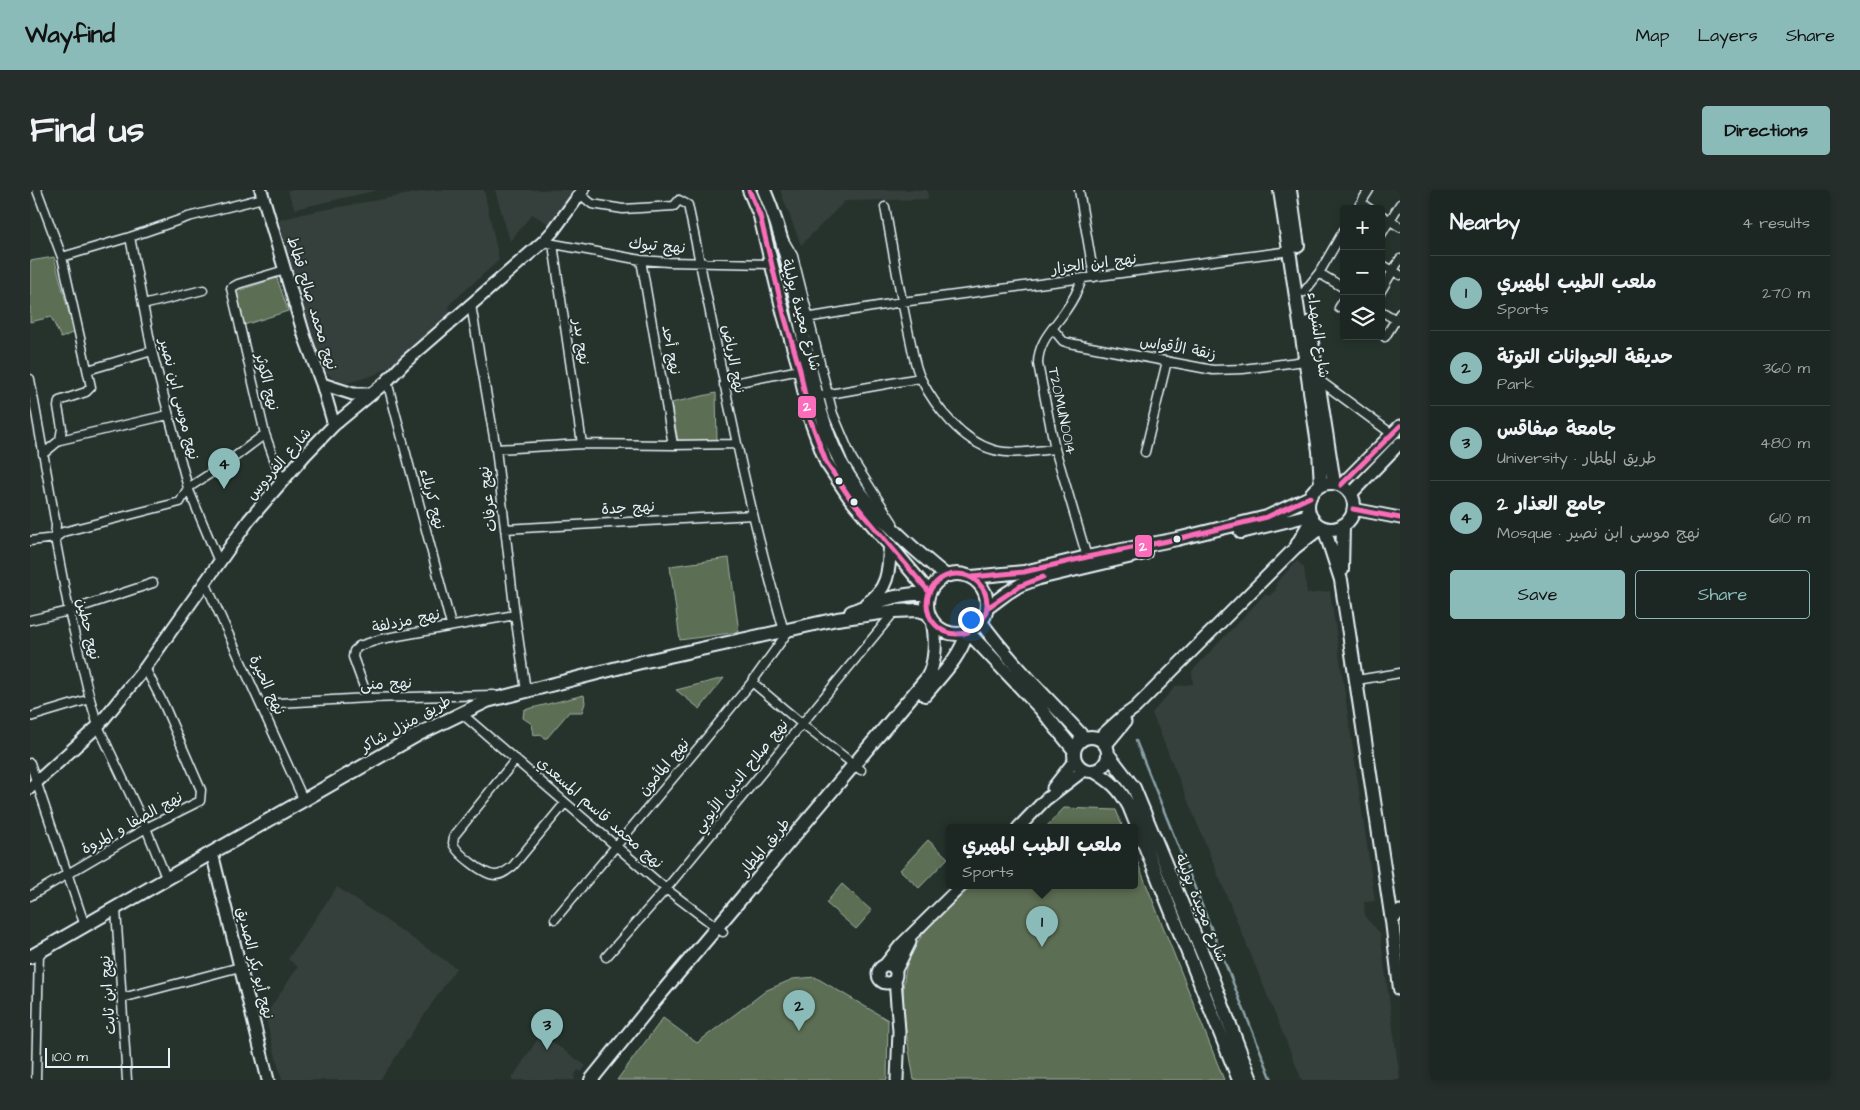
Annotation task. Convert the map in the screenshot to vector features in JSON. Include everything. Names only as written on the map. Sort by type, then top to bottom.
[{"type":"main road","name":"شارع مجيدة بوليلة","points":[[749,190],[760,216],[810,416],[826,462],[850,498],[928,593]]},
{"type":"main road","name":"شارع مجيدة بوليلة","points":[[764,190],[773,211],[805,318],[822,396],[827,431],[841,462],[879,514],[918,553],[946,575]]},
{"type":"main road","name":"شارع الشهداء","points":[[1280,190],[1320,451],[1332,484]]},
{"type":"main road","name":"شارع الشهداء","points":[[1290,190],[1332,484]]},
{"type":"main road","points":[[987,608],[1007,593],[1039,578],[1317,522],[1330,529],[1343,525],[1351,516],[1353,509],[1351,494],[1332,484],[1314,490],[1310,497],[1308,510],[1317,522],[1341,580]]},
{"type":"main road","points":[[972,577],[984,590],[987,599],[987,608],[981,622],[967,632],[957,634],[948,633],[940,629],[930,618],[926,604],[928,593],[938,579],[946,575],[959,573],[972,577],[1024,572],[1250,521],[1273,514],[1310,497]]},
{"type":"main road","points":[[1343,525],[1341,580],[1396,916],[1400,989]]},
{"type":"main road","points":[[861,608],[883,589],[889,571],[890,547]]},
{"type":"main road","name":"طريق منزل شاكر","points":[[837,619],[861,608],[904,595],[928,593]]},
{"type":"main road","name":"طريق منزل شاكر","points":[[34,954],[167,880],[419,734],[487,701],[637,663],[837,619],[895,611],[918,610],[930,618]]},
{"type":"main road","name":"طريق المطار","points":[[858,767],[927,678],[932,666],[934,647],[930,618]]},
{"type":"main road","points":[[981,622],[1000,649],[1029,682],[1084,738]]},
{"type":"main road","name":"شارع مجيدة بوليلة","points":[[967,632],[1040,708],[1074,755],[1089,770],[1110,781],[1120,789],[1136,824]]},
{"type":"main road","name":"طريق المطار","points":[[591,1080],[641,1018],[720,929],[858,767],[957,656],[962,648],[967,632]]},
{"type":"main road","points":[[1074,755],[1076,745],[1089,736],[1104,746],[1105,763],[1089,770]]},
{"type":"main road","name":"شارع مجيدة بوليلة","points":[[1104,746],[1134,788],[1206,962],[1252,1080]]},
{"type":"main road","name":"شارع مجيدة بوليلة","points":[[1138,828],[1239,1080]]},
{"type":"main road","name":"طريق المطار","points":[[602,1080],[720,929]]},
{"type":"street","points":[[37,190],[62,257],[91,386],[86,392],[59,401],[58,407],[62,428],[60,440]]},
{"type":"street","points":[[1079,190],[1094,277]]},
{"type":"street","points":[[1360,205],[1369,190]]},
{"type":"street","name":"شارع الفردوس","points":[[34,785],[98,726],[146,668],[249,520],[282,481],[334,425],[471,305],[548,243],[553,231],[581,192]]},
{"type":"street","name":"نهج الرياض","points":[[581,192],[592,204],[623,209],[674,206],[679,200],[688,205],[724,385],[753,515],[787,630]]},
{"type":"street","points":[[62,257],[262,194]]},
{"type":"street","name":"نهج محمد صالح قطاط","points":[[262,194],[305,338],[322,384],[334,425]]},
{"type":"street","points":[[1385,229],[1400,204]]},
{"type":"street","points":[[885,207],[902,302],[920,378],[940,407],[962,432],[983,446],[1003,452],[1054,449]]},
{"type":"street","points":[[1385,218],[1400,227]]},
{"type":"street","name":"نهج موسى ابن نصير","points":[[130,237],[152,351],[168,415],[188,488],[219,562]]},
{"type":"street","points":[[1304,292],[1340,242]]},
{"type":"street","name":"نهج تبوك","points":[[548,243],[641,260],[771,264]]},
{"type":"street","name":"نهج بدر","points":[[548,243],[582,444]]},
{"type":"street","name":"نهج ابن الجزار","points":[[805,318],[902,302],[1290,251]]},
{"type":"street","points":[[1385,286],[1397,273],[1400,259]]},
{"type":"street","name":"نهج أحد","points":[[641,260],[673,445]]},
{"type":"street","points":[[1385,266],[1397,273]]},
{"type":"street","name":"نهج الكوثر","points":[[282,481],[265,434],[231,288],[238,284],[285,270]]},
{"type":"street","points":[[1319,273],[1340,286]]},
{"type":"street","name":"T20MUN0014","points":[[1082,279],[1073,299],[1040,348],[1038,364],[1054,449],[1087,557]]},
{"type":"street","points":[[143,305],[203,290]]},
{"type":"street","name":"نهج عرفات","points":[[471,305],[496,449],[515,615],[526,691]]},
{"type":"street","points":[[1385,313],[1399,318],[1385,337]]},
{"type":"street","name":"زنقة الأقواس","points":[[1053,329],[1063,341],[1069,343],[1221,370],[1305,361]]},
{"type":"street","points":[[88,370],[152,351]]},
{"type":"street","points":[[1146,452],[1167,361]]},
{"type":"street","points":[[724,385],[800,370]]},
{"type":"street","name":"نهج حطين","points":[[30,378],[56,525],[55,538],[69,611],[90,699],[98,726],[146,828],[167,880]]},
{"type":"street","points":[[822,396],[920,378]]},
{"type":"street","points":[[1317,379],[1396,430],[1332,484]]},
{"type":"street","name":"نهج كربلاء","points":[[387,380],[451,625]]},
{"type":"street","points":[[322,384],[354,394],[370,394]]},
{"type":"street","points":[[43,454],[60,440],[168,415]]},
{"type":"street","points":[[30,541],[55,538],[63,532],[180,502],[188,488],[228,462],[265,434]]},
{"type":"street","points":[[1351,494],[1400,443]]},
{"type":"street","points":[[496,449],[582,444],[737,444]]},
{"type":"street","points":[[1353,509],[1400,518]]},
{"type":"street","name":"نهج جدة","points":[[505,529],[753,515]]},
{"type":"street","points":[[1104,746],[1135,708],[1295,548],[1305,527],[1317,522]]},
{"type":"street","name":"نهج الحيرة","points":[[205,582],[304,800]]},
{"type":"street","points":[[30,620],[69,611],[153,584]]},
{"type":"street","name":"نهج صلاح الدين الأيوبي","points":[[606,957],[666,889],[895,611]]},
{"type":"street","name":"نهج مزدلفة","points":[[368,698],[353,657],[354,652],[359,646],[381,639],[451,625],[515,615]]},
{"type":"street","name":"نهج المأمون","points":[[555,919],[752,682],[787,630]]},
{"type":"street","name":"نهج الصفا و المروة","points":[[30,896],[146,828],[200,801],[201,790],[146,668]]},
{"type":"street","points":[[1357,680],[1400,673]]},
{"type":"street","points":[[752,682],[858,767]]},
{"type":"street","name":"نهج منى","points":[[261,704],[368,698],[512,695]]},
{"type":"street","points":[[30,717],[90,699]]},
{"type":"street","name":"نهج محمد قاسم المسعدي","points":[[461,712],[666,889],[720,929]]},
{"type":"street","points":[[1022,824],[1045,800],[1074,755]]},
{"type":"street","points":[[516,759],[454,836],[453,843],[459,853],[488,874],[497,875],[506,872],[566,803]]},
{"type":"street","points":[[30,763],[34,785],[86,926]]},
{"type":"street","points":[[1045,800],[1089,770]]},
{"type":"street","name":"نهج أبو بكر الصديق","points":[[212,853],[268,1080]]},
{"type":"street","points":[[882,982],[890,982],[901,944],[958,889]]},
{"type":"street","name":"نهج ابن ثابت","points":[[116,909],[127,1080]]},
{"type":"street","points":[[34,954],[36,1080]]},
{"type":"street","points":[[122,998],[240,968]]},
{"type":"street","points":[[892,971],[880,968],[878,974],[898,1018]]},
{"type":"street","points":[[892,971],[898,1018],[897,1080]]},
{"type":"shaded area","points":[[287,190],[378,190],[295,209]]},
{"type":"shaded area","points":[[432,190],[484,190],[499,260],[449,305],[450,315],[401,360],[374,375],[347,383],[335,380],[327,373],[319,355],[279,220]]},
{"type":"shaded area","points":[[495,190],[576,190],[552,226],[532,214],[510,241]]},
{"type":"shaded area","points":[[780,190],[927,190],[928,199],[845,201],[801,245]]},
{"type":"shaded area","points":[[1297,561],[1304,568],[1307,594],[1330,591],[1375,901],[1364,902],[1365,917],[1380,933],[1400,1080],[1302,1080],[1152,713],[1176,686],[1193,684],[1192,671],[1265,594],[1269,596],[1276,590],[1276,583]]},
{"type":"shaded area","points":[[337,887],[456,968],[380,1080],[282,1080],[265,1016],[298,967],[288,959]]},
{"type":"shaded area","points":[[541,1034],[586,1066],[581,1072],[578,1070],[574,1076],[575,1080],[511,1080]]},
{"type":"green space","points":[[54,257],[74,332],[61,338],[51,317],[30,322],[30,261]]},
{"type":"green space","points":[[277,278],[288,311],[244,325],[237,291]]},
{"type":"green space","points":[[716,393],[717,441],[678,440],[671,403]]},
{"type":"green space","points":[[729,558],[739,632],[680,640],[670,566]]},
{"type":"green space","points":[[724,678],[700,709],[676,690]]},
{"type":"green space","points":[[584,695],[585,703],[582,712],[569,712],[547,738],[544,738],[541,734],[534,735],[532,724],[523,718],[524,710]]},
{"type":"green space","points":[[1064,808],[1116,810],[1121,824],[1049,824]]},
{"type":"green space","points":[[928,840],[946,856],[946,860],[919,888],[900,870]]},
{"type":"green space","points":[[1138,864],[1224,1080],[914,1080],[904,1010],[903,992],[905,975],[909,959],[916,944],[935,921],[969,889],[1138,889]]},
{"type":"green space","points":[[842,884],[872,911],[856,929],[826,903]]},
{"type":"green space","points":[[815,977],[888,1020],[887,1080],[617,1080],[663,1018],[697,1043],[767,990],[793,979]]},
{"type":"waterway","points":[[1136,741],[1272,1080]]},
{"type":"transit line","name":"2","points":[[749,190],[760,216],[784,315],[800,370],[809,416],[826,462],[850,498],[929,592]]},
{"type":"transit line","name":"2","points":[[1341,485],[1400,426]]},
{"type":"transit line","name":"2","points":[[972,577],[1024,572],[1177,539],[1267,517],[1310,497]]},
{"type":"transit line","name":"2","points":[[1353,509],[1400,518]]},
{"type":"transit line","name":"2","points":[[951,574],[963,574],[974,579],[982,587],[987,598],[987,604],[985,616],[974,629],[963,634],[951,634],[940,629],[932,621],[927,610],[927,598],[932,587],[940,579],[951,574]]},
{"type":"transit line","name":"2","points":[[987,608],[1020,586],[1043,577]]},
{"type":"place","name":"جامع العذار 2","points":[[224,489]]},
{"type":"place","name":"ملعب الطيب المهيري","points":[[1042,947]]},
{"type":"place","name":"حديقة الحيوانات التوتة","points":[[799,1031]]},
{"type":"place","name":"جامعة صفاقس","points":[[547,1050]]}]
